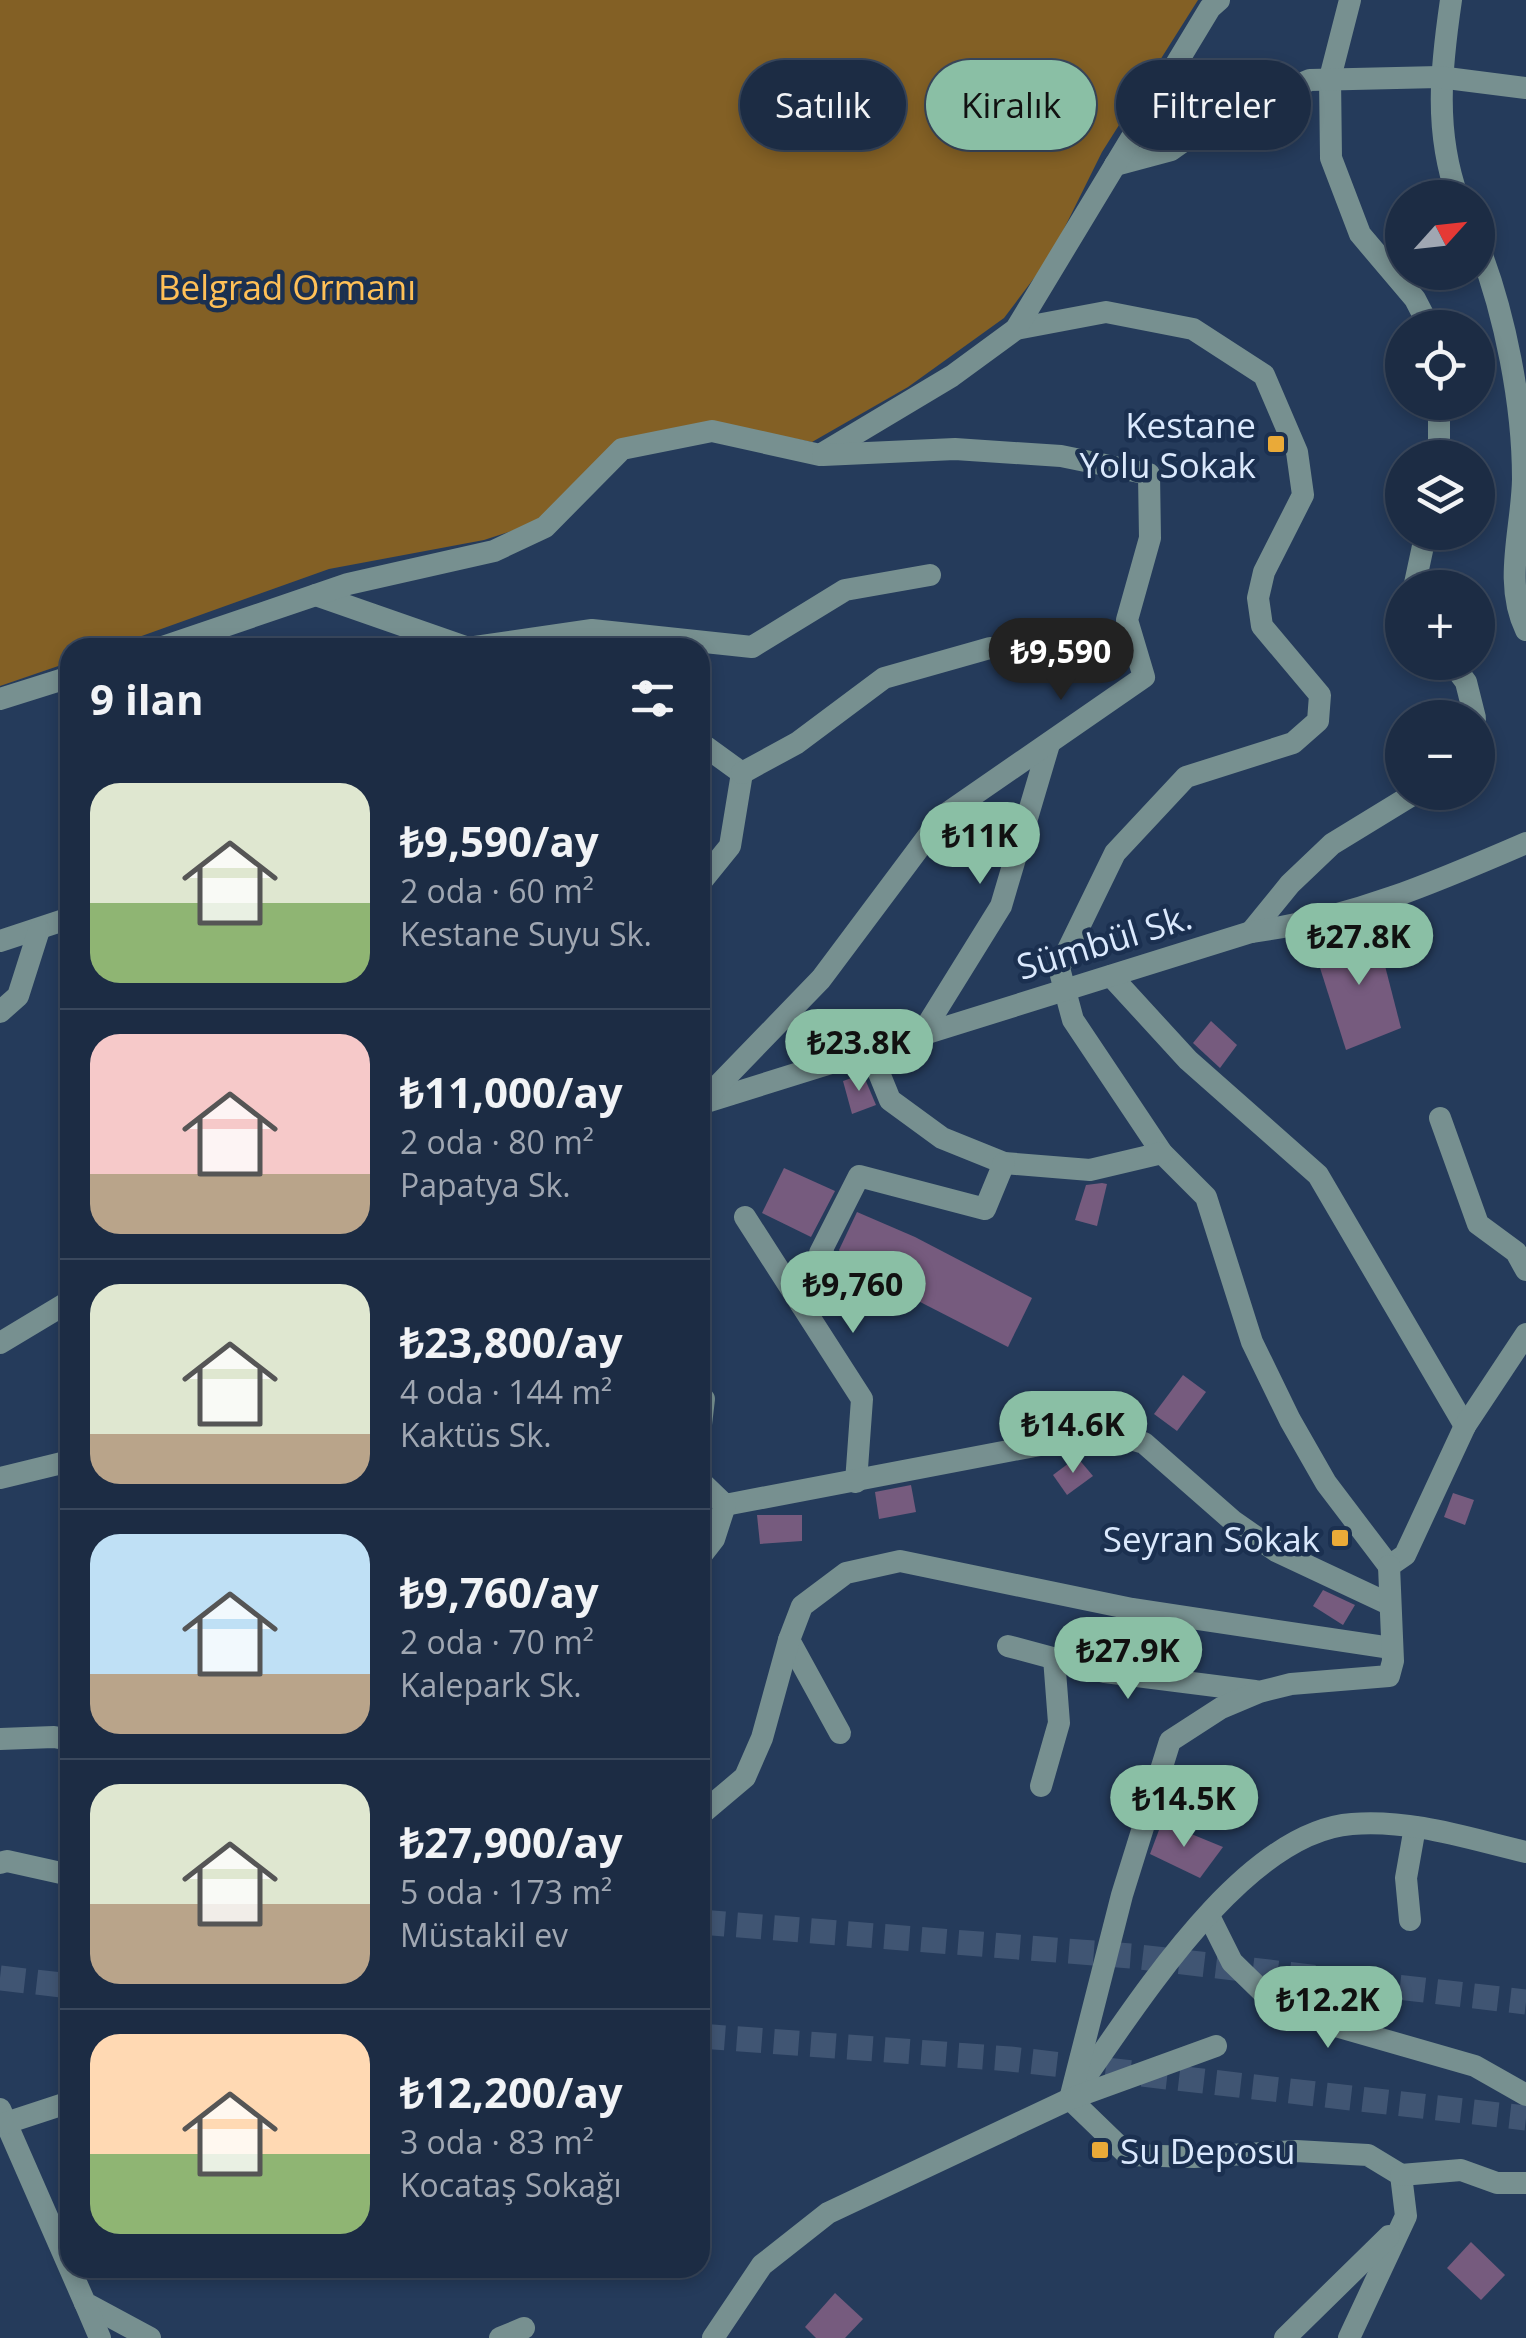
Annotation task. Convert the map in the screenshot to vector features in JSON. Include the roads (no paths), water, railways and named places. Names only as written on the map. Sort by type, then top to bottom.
[{"type":"street","points":[[820,455],[952,376],[1016,329],[1210,8],[1219,0]]},
{"type":"street","points":[[1350,0],[1330,78],[1330,158],[1360,234],[1421,310]]},
{"type":"street","points":[[1451,0],[1439,77],[1442,136],[1453,180]]},
{"type":"street","points":[[1115,165],[1171,150],[1212,121],[1310,80],[1439,77],[1526,88]]},
{"type":"street","points":[[1495,290],[1508,342],[1523,477],[1513,598],[1526,630]]},
{"type":"street","points":[[1016,329],[1106,312],[1193,329],[1264,374],[1297,452],[1303,495],[1264,572],[1258,598],[1262,626],[1320,695],[1318,721],[1293,743],[1186,776],[1115,852],[1059,968],[1073,1020],[1162,1153],[1206,1198],[1252,1342],[1290,1420],[1326,1483],[1389,1566],[1392,1669],[1383,1678],[1291,1684],[1259,1692],[1220,1708],[1170,1741],[1122,1895],[1070,2099]]},
{"type":"street","points":[[189,638],[316,594],[494,551],[545,527],[622,449],[712,431],[820,455],[955,448],[1062,456],[1148,474],[1150,538],[1127,620],[1144,677],[943,816],[821,979],[710,1094]]},
{"type":"street","points":[[710,643],[752,647],[846,590],[930,575]]},
{"type":"street","points":[[316,594],[440,638]]},
{"type":"street","points":[[537,638],[592,630],[667,638]]},
{"type":"street","points":[[742,772],[797,743],[884,678],[990,648]]},
{"type":"street","points":[[0,700],[60,680]]},
{"type":"street","points":[[921,1035],[1002,906],[1049,744]]},
{"type":"street","points":[[710,753],[742,772]]},
{"type":"street","points":[[710,871],[730,846],[742,772]]},
{"type":"street","points":[[1252,932],[1290,884],[1332,844],[1388,810]]},
{"type":"street","name":"Sümbül Sk.","points":[[710,1101],[1252,932],[1310,924],[1406,896],[1526,843]]},
{"type":"street","points":[[0,942],[60,922]]},
{"type":"street","points":[[0,1012],[18,996],[39,930]]},
{"type":"street","points":[[1111,976],[1188,1060],[1318,1175],[1465,1426]]},
{"type":"street","points":[[870,1051],[890,1100],[942,1138],[1004,1163],[1090,1170],[1162,1153]]},
{"type":"street","points":[[1440,1118],[1478,1224],[1516,1252],[1526,1270]]},
{"type":"street","points":[[801,1304],[832,1263],[820,1253],[859,1176],[985,1209],[1004,1163]]},
{"type":"street","points":[[744,1218],[862,1399],[856,1482]]},
{"type":"street","points":[[0,1342],[60,1307]]},
{"type":"street","points":[[1389,1566],[1405,1555],[1465,1426],[1526,1334]]},
{"type":"street","points":[[725,1505],[1066,1440],[1120,1436],[1144,1443],[1234,1521],[1276,1551],[1389,1604]]},
{"type":"street","points":[[0,1478],[60,1463]]},
{"type":"street","points":[[710,1491],[725,1505]]},
{"type":"street","points":[[710,1545],[725,1505]]},
{"type":"street","points":[[710,1807],[746,1776],[762,1738],[802,1606],[846,1574],[900,1561],[1132,1609],[1391,1648]]},
{"type":"street","points":[[789,1640],[840,1733]]},
{"type":"street","points":[[1008,1646],[1144,1678],[1259,1692]]},
{"type":"street","points":[[1041,1786],[1059,1723],[1054,1658]]},
{"type":"street","points":[[0,1739],[60,1740]]},
{"type":"street","points":[[1070,2099],[1209,1916],[1267,1858],[1303,1836],[1350,1824],[1415,1827],[1526,1852]]},
{"type":"street","points":[[1410,1920],[1406,1878],[1415,1827]]},
{"type":"street","points":[[0,1863],[7,1861],[60,1873]]},
{"type":"street","points":[[1209,1916],[1232,1962],[1269,1998],[1339,2027],[1475,2066],[1526,2095]]},
{"type":"street","points":[[713,2338],[762,2265],[828,2213],[1070,2099],[1216,2046]]},
{"type":"street","points":[[1070,2099],[1128,2155],[1194,2157],[1296,2151],[1368,2155],[1401,2175],[1461,2170],[1497,2182],[1526,2183]]},
{"type":"street","points":[[60,2104],[3,2116],[60,2246]]},
{"type":"street","points":[[1349,2338],[1406,2216],[1401,2175]]},
{"type":"street","points":[[1284,2338],[1402,2224]]},
{"type":"street","points":[[74,2278],[100,2338]]},
{"type":"street","points":[[85,2303],[150,2338]]},
{"type":"street","points":[[500,2338],[524,2328]]},
{"type":"tunnel","points":[[710,1923],[1131,1956],[1526,2002]]},
{"type":"tunnel","points":[[0,1978],[60,1985]]},
{"type":"tunnel","points":[[710,2037],[1010,2059],[1526,2118]]},
{"type":"place","name":"Kestane Yolu Sokak","points":[[1276,444]]},
{"type":"place","name":"Seyran Sokak","points":[[1340,1538]]},
{"type":"place","name":"Su Deposu","points":[[1100,2150]]},
{"type":"park label","name":"Belgrad Ormanı","points":[[287,286]]}]
